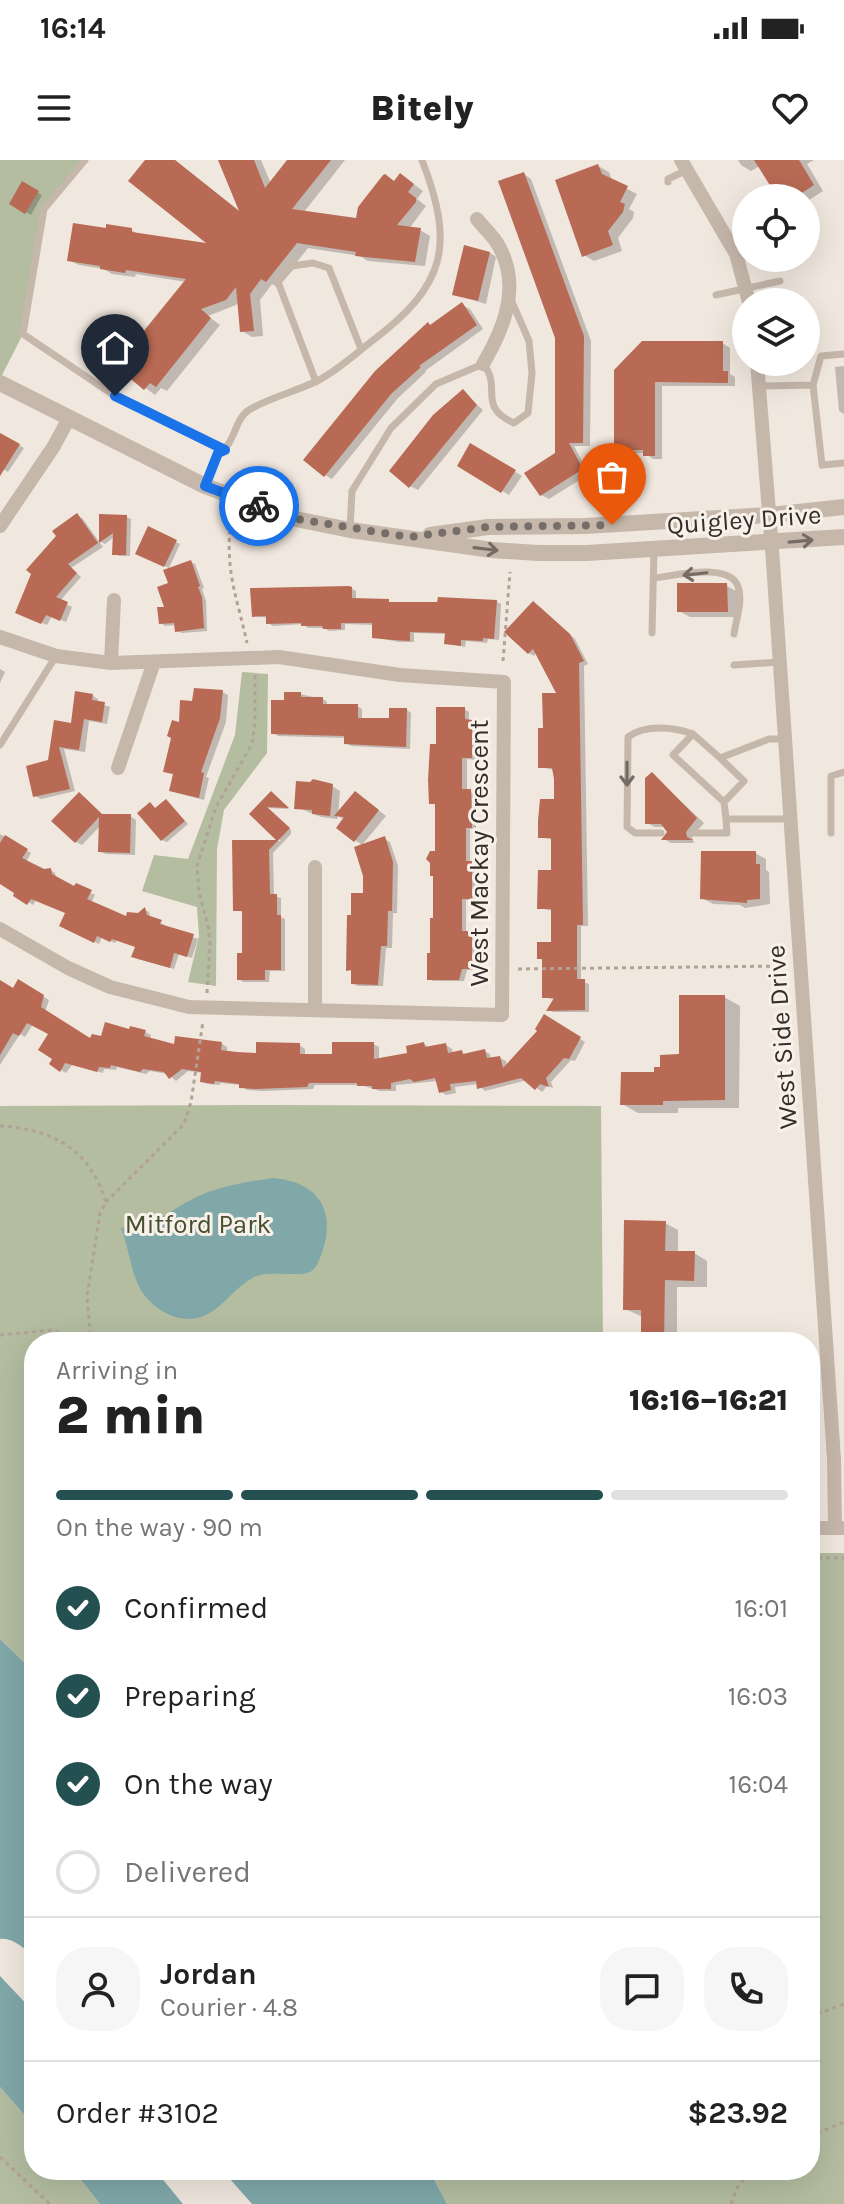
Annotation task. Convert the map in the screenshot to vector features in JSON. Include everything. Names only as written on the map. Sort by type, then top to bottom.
[{"type":"street","points":[[684,165],[736,254],[746,288]]},
{"type":"street","points":[[477,219],[498,244],[507,269],[510,296],[502,332],[483,364]]},
{"type":"street","name":"West Side Drive","points":[[758,376],[839,1528]]},
{"type":"street","name":"Quigley Drive","points":[[0,383],[205,486],[291,518],[350,530],[492,550],[538,553],[654,550],[844,537]]},
{"type":"street","points":[[1,522],[54,446],[69,418]]},
{"type":"street","name":"Quigley Drive","points":[[409,537],[488,527],[585,526],[770,515],[844,507]]},
{"type":"street","points":[[111,663],[114,600]]},
{"type":"street","name":"West Mackay Crescent","points":[[0,637],[56,656],[111,663],[279,657],[400,675],[504,682],[502,1015],[189,1007],[96,980],[0,929]]},
{"type":"street","points":[[118,768],[154,662]]},
{"type":"street","points":[[315,867],[315,1010]]},
{"type":"lane","points":[[85,160],[44,209],[23,334],[115,396],[225,450]]},
{"type":"lane","points":[[205,486],[218,453],[225,450],[246,411],[316,382],[403,318],[421,296],[435,273],[440,232],[435,196],[422,160]]},
{"type":"lane","points":[[668,182],[684,165]]},
{"type":"lane","points":[[316,382],[278,282],[292,266],[313,263],[329,268],[361,349]]},
{"type":"lane","points":[[764,288],[780,281]]},
{"type":"lane","points":[[716,295],[732,295]]},
{"type":"lane","points":[[350,530],[352,491],[391,428],[436,384],[483,364],[489,370],[493,406],[498,416],[514,423],[528,413],[532,373],[529,341],[510,296]]},
{"type":"lane","points":[[844,354],[821,356],[813,385],[822,465],[844,463]]},
{"type":"lane","points":[[759,386],[813,385]]},
{"type":"lane","points":[[652,633],[654,550]]},
{"type":"lane","points":[[654,578],[714,571],[728,575],[738,584],[740,594],[734,634]]},
{"type":"lane","points":[[0,745],[56,656]]},
{"type":"lane","points":[[734,665],[779,662]]},
{"type":"lane","points":[[661,833],[635,833],[627,827],[628,737],[638,730],[678,728],[693,734],[709,754],[744,781],[724,802]]},
{"type":"lane","points":[[692,833],[727,833],[724,802],[694,769],[673,755],[693,734]]},
{"type":"lane","points":[[722,764],[769,739],[785,739]]},
{"type":"lane","points":[[831,833],[829,784],[831,776],[844,772]]},
{"type":"lane","points":[[726,819],[791,819]]},
{"type":"path","points":[[230,530],[231,585],[247,643]]},
{"type":"path","points":[[503,661],[510,572]]},
{"type":"path","points":[[207,993],[210,943],[199,893],[197,866],[216,807],[252,744],[255,670]]},
{"type":"path","points":[[518,969],[786,966]]},
{"type":"path","points":[[90,1332],[87,1296],[100,1213],[106,1202],[184,1124],[191,1102],[203,1021]]},
{"type":"path","points":[[0,1126],[28,1128],[64,1144],[92,1169],[106,1202]]},
{"type":"path","points":[[32,1332],[57,1332]]},
{"type":"path","points":[[0,1335],[24,1333]]},
{"type":"path","points":[[820,1558],[844,1558]]},
{"type":"path","points":[[820,2013],[844,2004]]},
{"type":"path","points":[[820,2132],[844,2122]]},
{"type":"path","points":[[0,2157],[24,2180]]},
{"type":"path","points":[[24,2180],[50,2204]]},
{"type":"path","points":[[731,2204],[743,2180]]},
{"type":"green space","points":[[0,160],[85,160],[44,209],[23,334],[0,379]]},
{"type":"green space","points":[[242,672],[268,674],[267,753],[224,810],[217,849],[216,986],[188,982],[199,936],[197,907],[142,891],[154,855],[188,859],[235,735]]},
{"type":"green space","name":"Mitford Park","points":[[0,1106],[601,1106],[603,1332],[24,1332],[24,1662],[0,1639]]},
{"type":"green space","points":[[820,1553],[844,1553],[844,2204],[447,2204],[434,2180],[820,2180]]},
{"type":"green space","points":[[0,2087],[24,2115],[24,2180],[81,2180],[100,2204],[0,2204]]},
{"type":"water","points":[[273,1178],[309,1189],[323,1205],[327,1228],[325,1242],[313,1270],[302,1274],[254,1277],[212,1311],[197,1318],[179,1318],[155,1306],[142,1292],[135,1277],[121,1228],[150,1223],[208,1192]]},
{"type":"water","points":[[0,1639],[24,1662],[24,1949],[14,1942],[0,1939]]},
{"type":"water","points":[[0,1976],[24,2001],[24,2115],[0,2087]]},
{"type":"water","points":[[81,2180],[163,2180],[183,2204],[100,2204]]},
{"type":"water","points":[[231,2180],[434,2180],[447,2204],[252,2204]]},
{"type":"building","points":[[145,160],[175,160],[239,211],[218,160],[254,160],[265,188],[287,160],[331,160],[292,209],[356,218],[358,207],[383,175],[394,181],[400,173],[414,184],[408,192],[416,198],[416,202],[397,225],[421,228],[415,262],[355,256],[356,252],[297,243],[266,282],[261,279],[250,294],[254,331],[240,332],[236,287],[226,300],[201,309],[211,318],[156,387],[150,383],[144,390],[121,371],[126,364],[121,359],[186,279],[126,270],[125,273],[67,261],[73,223],[106,228],[106,224],[132,228],[132,232],[206,243],[128,181]]},
{"type":"building","points":[[754,160],[799,160],[813,184],[769,184]]},
{"type":"building","points":[[598,164],[602,174],[628,186],[620,202],[625,204],[623,212],[608,231],[613,245],[582,257],[555,180]]},
{"type":"building","points":[[524,172],[584,336],[583,443],[569,443],[583,469],[540,496],[524,473],[555,453],[555,338],[498,181]]},
{"type":"building","points":[[22,181],[39,191],[25,214],[9,204]]},
{"type":"building","points":[[464,245],[490,252],[478,301],[452,295]]},
{"type":"building","points":[[462,302],[477,325],[419,366],[391,394],[324,477],[303,460],[375,371],[428,322],[430,325]]},
{"type":"building","points":[[642,341],[723,341],[723,371],[728,371],[728,383],[655,382],[655,456],[643,456],[643,450],[614,450],[614,370]]},
{"type":"building","points":[[463,389],[477,405],[409,488],[389,471],[433,415]]},
{"type":"building","points":[[0,433],[20,444],[0,476]]},
{"type":"building","points":[[470,443],[516,470],[501,493],[457,466]]},
{"type":"building","points":[[77,513],[98,543],[68,564],[77,573],[56,597],[68,602],[60,621],[46,615],[41,624],[15,613],[31,574],[26,570],[56,536],[52,531]]},
{"type":"building","points":[[99,514],[127,515],[126,555],[112,555],[113,533],[99,543]]},
{"type":"building","points":[[148,526],[177,540],[164,567],[135,554]]},
{"type":"building","points":[[191,560],[200,586],[204,628],[175,632],[174,623],[159,624],[157,607],[164,607],[157,587],[168,583],[163,570]]},
{"type":"building","points":[[677,583],[727,583],[728,612],[677,612]]},
{"type":"building","points":[[352,587],[352,598],[389,599],[389,602],[437,602],[438,597],[497,600],[494,639],[461,640],[461,646],[444,644],[445,633],[410,632],[410,641],[393,640],[372,638],[372,623],[341,623],[341,629],[323,629],[322,626],[301,626],[301,623],[266,624],[266,616],[252,617],[250,588]]},
{"type":"building","points":[[533,601],[570,634],[584,661],[579,663],[583,925],[577,925],[577,979],[585,979],[585,1010],[546,1011],[554,998],[542,998],[542,959],[537,959],[537,942],[551,942],[551,909],[537,909],[538,870],[551,870],[551,838],[538,838],[540,799],[554,799],[552,768],[538,768],[538,728],[543,728],[542,693],[556,693],[533,649],[528,654],[504,632]]},
{"type":"building","points":[[194,688],[223,690],[220,718],[201,772],[204,773],[199,798],[169,791],[173,774],[163,772],[172,720],[179,722],[180,700],[192,701]]},
{"type":"building","points":[[75,691],[93,694],[92,700],[105,702],[102,722],[84,719],[79,750],[59,747],[70,789],[33,797],[26,766],[48,760],[54,720],[71,723]]},
{"type":"building","points":[[284,692],[301,692],[301,697],[323,697],[323,704],[358,704],[358,718],[389,718],[389,708],[407,708],[406,747],[344,744],[344,736],[271,734],[271,700],[284,700]]},
{"type":"building","points":[[436,707],[465,707],[465,719],[472,720],[472,758],[462,758],[462,789],[471,789],[472,828],[466,828],[466,861],[472,861],[472,899],[462,899],[462,931],[472,931],[472,969],[462,969],[459,980],[427,980],[430,918],[433,918],[433,876],[430,876],[430,863],[426,859],[430,851],[435,851],[435,804],[429,804],[428,780],[430,744],[436,744]]},
{"type":"building","points":[[652,772],[697,818],[686,832],[687,837],[693,840],[661,840],[667,832],[661,824],[645,824],[645,778]]},
{"type":"building","points":[[313,779],[333,784],[330,816],[312,814],[312,810],[294,809],[296,781],[310,782]]},
{"type":"building","points":[[271,791],[289,808],[267,807],[290,828],[269,850],[270,894],[277,894],[277,915],[281,915],[281,970],[265,970],[265,980],[237,980],[237,953],[242,953],[242,911],[233,911],[232,840],[276,840],[249,814]]},
{"type":"building","points":[[355,791],[379,810],[354,842],[336,828],[344,817],[334,816]]},
{"type":"building","points":[[79,792],[102,814],[131,814],[130,853],[98,852],[99,817],[75,843],[51,821]]},
{"type":"building","points":[[166,799],[185,821],[161,841],[137,813],[150,802],[155,808]]},
{"type":"building","points":[[5,835],[28,849],[22,858],[44,869],[51,868],[52,874],[74,886],[76,883],[92,890],[87,899],[126,916],[127,912],[138,913],[145,907],[147,915],[162,920],[160,924],[194,934],[187,957],[174,953],[170,968],[131,957],[135,947],[97,936],[94,943],[59,926],[65,913],[31,899],[27,905],[13,896],[14,893],[0,884],[0,843]]},
{"type":"building","points":[[385,836],[393,862],[392,911],[388,911],[387,946],[381,946],[378,985],[351,984],[351,970],[346,971],[347,915],[351,915],[351,893],[363,893],[363,876],[354,847]]},
{"type":"building","points":[[701,851],[756,851],[756,864],[760,864],[760,899],[747,900],[747,903],[700,899]]},
{"type":"building","points":[[18,979],[44,995],[41,1007],[90,1038],[92,1034],[101,1036],[105,1022],[146,1030],[144,1036],[174,1044],[175,1036],[222,1042],[221,1050],[237,1052],[256,1053],[256,1042],[300,1043],[300,1054],[332,1054],[332,1042],[374,1042],[374,1059],[407,1053],[406,1046],[424,1042],[425,1047],[446,1043],[448,1053],[462,1050],[463,1054],[485,1049],[487,1058],[500,1056],[503,1068],[537,1031],[535,1029],[544,1014],[581,1037],[569,1059],[564,1058],[546,1078],[549,1087],[540,1084],[535,1090],[521,1078],[477,1089],[476,1081],[450,1084],[451,1090],[439,1093],[435,1078],[391,1083],[391,1089],[372,1089],[372,1086],[357,1086],[357,1083],[309,1083],[307,1087],[256,1089],[215,1081],[214,1084],[200,1082],[201,1072],[182,1069],[169,1079],[164,1072],[143,1069],[140,1072],[111,1065],[110,1068],[99,1067],[97,1072],[65,1063],[60,1072],[49,1064],[52,1059],[38,1050],[48,1034],[27,1023],[19,1036],[13,1033],[0,1055],[0,980],[13,988]]},
{"type":"building","points":[[679,995],[725,995],[725,1100],[620,1105],[621,1072],[654,1072],[654,1067],[660,1067],[660,1055],[679,1054]]},
{"type":"building","points":[[624,1220],[666,1221],[665,1251],[695,1251],[694,1281],[665,1280],[664,1332],[641,1332],[641,1310],[623,1310]]},
{"type":"way so far","points":[[259,506],[291,518],[350,530],[409,537],[488,527],[612,525]]},
{"type":"route","points":[[115,396],[225,450],[218,453],[205,486],[259,506]]}]
